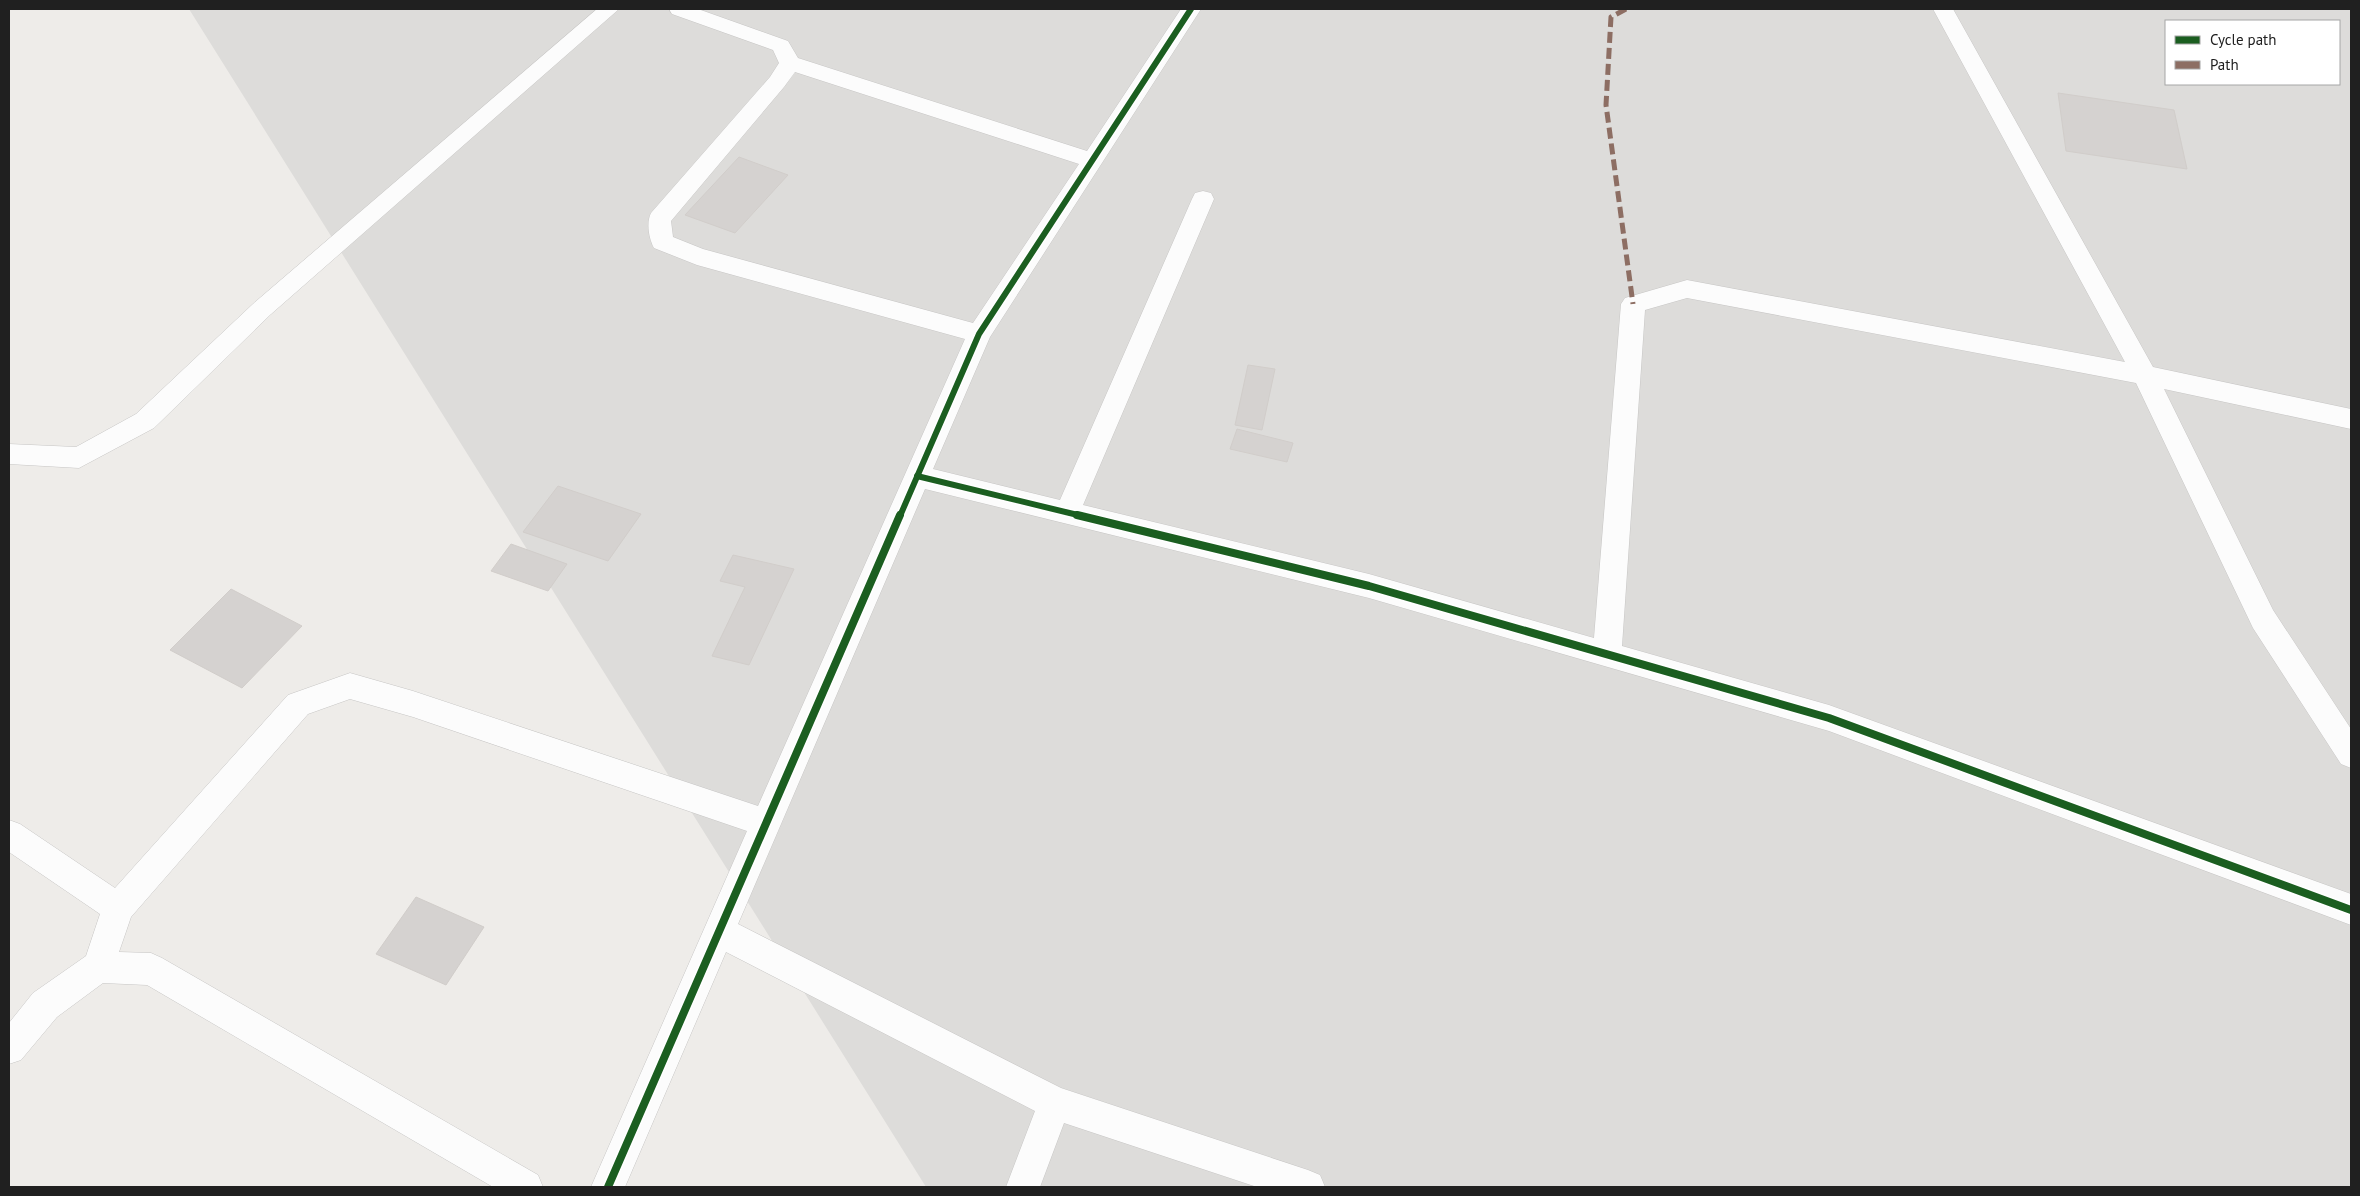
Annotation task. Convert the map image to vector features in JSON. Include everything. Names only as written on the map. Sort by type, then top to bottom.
[{"type":"street","points":[[9,454],[80,458],[145,421],[262,309],[609,9]]},
{"type":"street","points":[[679,9],[781,46],[790,63],[1092,160]]},
{"type":"street","points":[[724,25],[742,9]]},
{"type":"street","points":[[608,1187],[979,334],[1191,9]]},
{"type":"street","points":[[1943,9],[2145,375],[2263,619],[2351,754]]},
{"type":"street","points":[[790,63],[777,82],[660,219],[662,242],[697,256],[979,334]]},
{"type":"street","points":[[1067,512],[1203,199]]},
{"type":"street","points":[[1607,654],[1633,304],[1687,289],[2145,375],[2351,419]]},
{"type":"street","points":[[917,476],[1369,586],[1828,718],[2351,910]]},
{"type":"street","points":[[9,1048],[45,1005],[98,967],[118,908],[298,704],[350,686],[412,704],[766,823]]},
{"type":"street","points":[[9,834],[118,908]]},
{"type":"street","points":[[719,931],[1055,1102],[1308,1187]]},
{"type":"street","points":[[98,967],[151,969],[526,1187]]},
{"type":"street","points":[[1023,1187],[1055,1102]]},
{"type":"shaded area","points":[[189,9],[2351,9],[2351,1187],[926,1187]]},
{"type":"building","points":[[2058,93],[2174,110],[2187,169],[2066,151]]},
{"type":"building","points":[[739,157],[788,175],[735,233],[685,215]]},
{"type":"building","points":[[1248,365],[1275,369],[1262,430],[1235,425]]},
{"type":"building","points":[[1237,429],[1293,443],[1287,462],[1230,449]]},
{"type":"building","points":[[558,486],[641,514],[608,561],[523,532]]},
{"type":"building","points":[[511,544],[567,564],[548,591],[491,571]]},
{"type":"building","points":[[733,555],[794,569],[749,665],[712,656],[745,587],[720,581]]},
{"type":"building","points":[[231,589],[302,626],[242,688],[170,650]]},
{"type":"building","points":[[416,897],[484,927],[446,985],[376,954]]},
{"type":"marked path","points":[[1626,9],[1611,17],[1606,105],[1633,304]]},
{"type":"cycle path","points":[[608,1187],[979,334],[1191,9]]},
{"type":"cycle path","points":[[917,476],[1369,586],[1829,718],[2351,910]]}]
